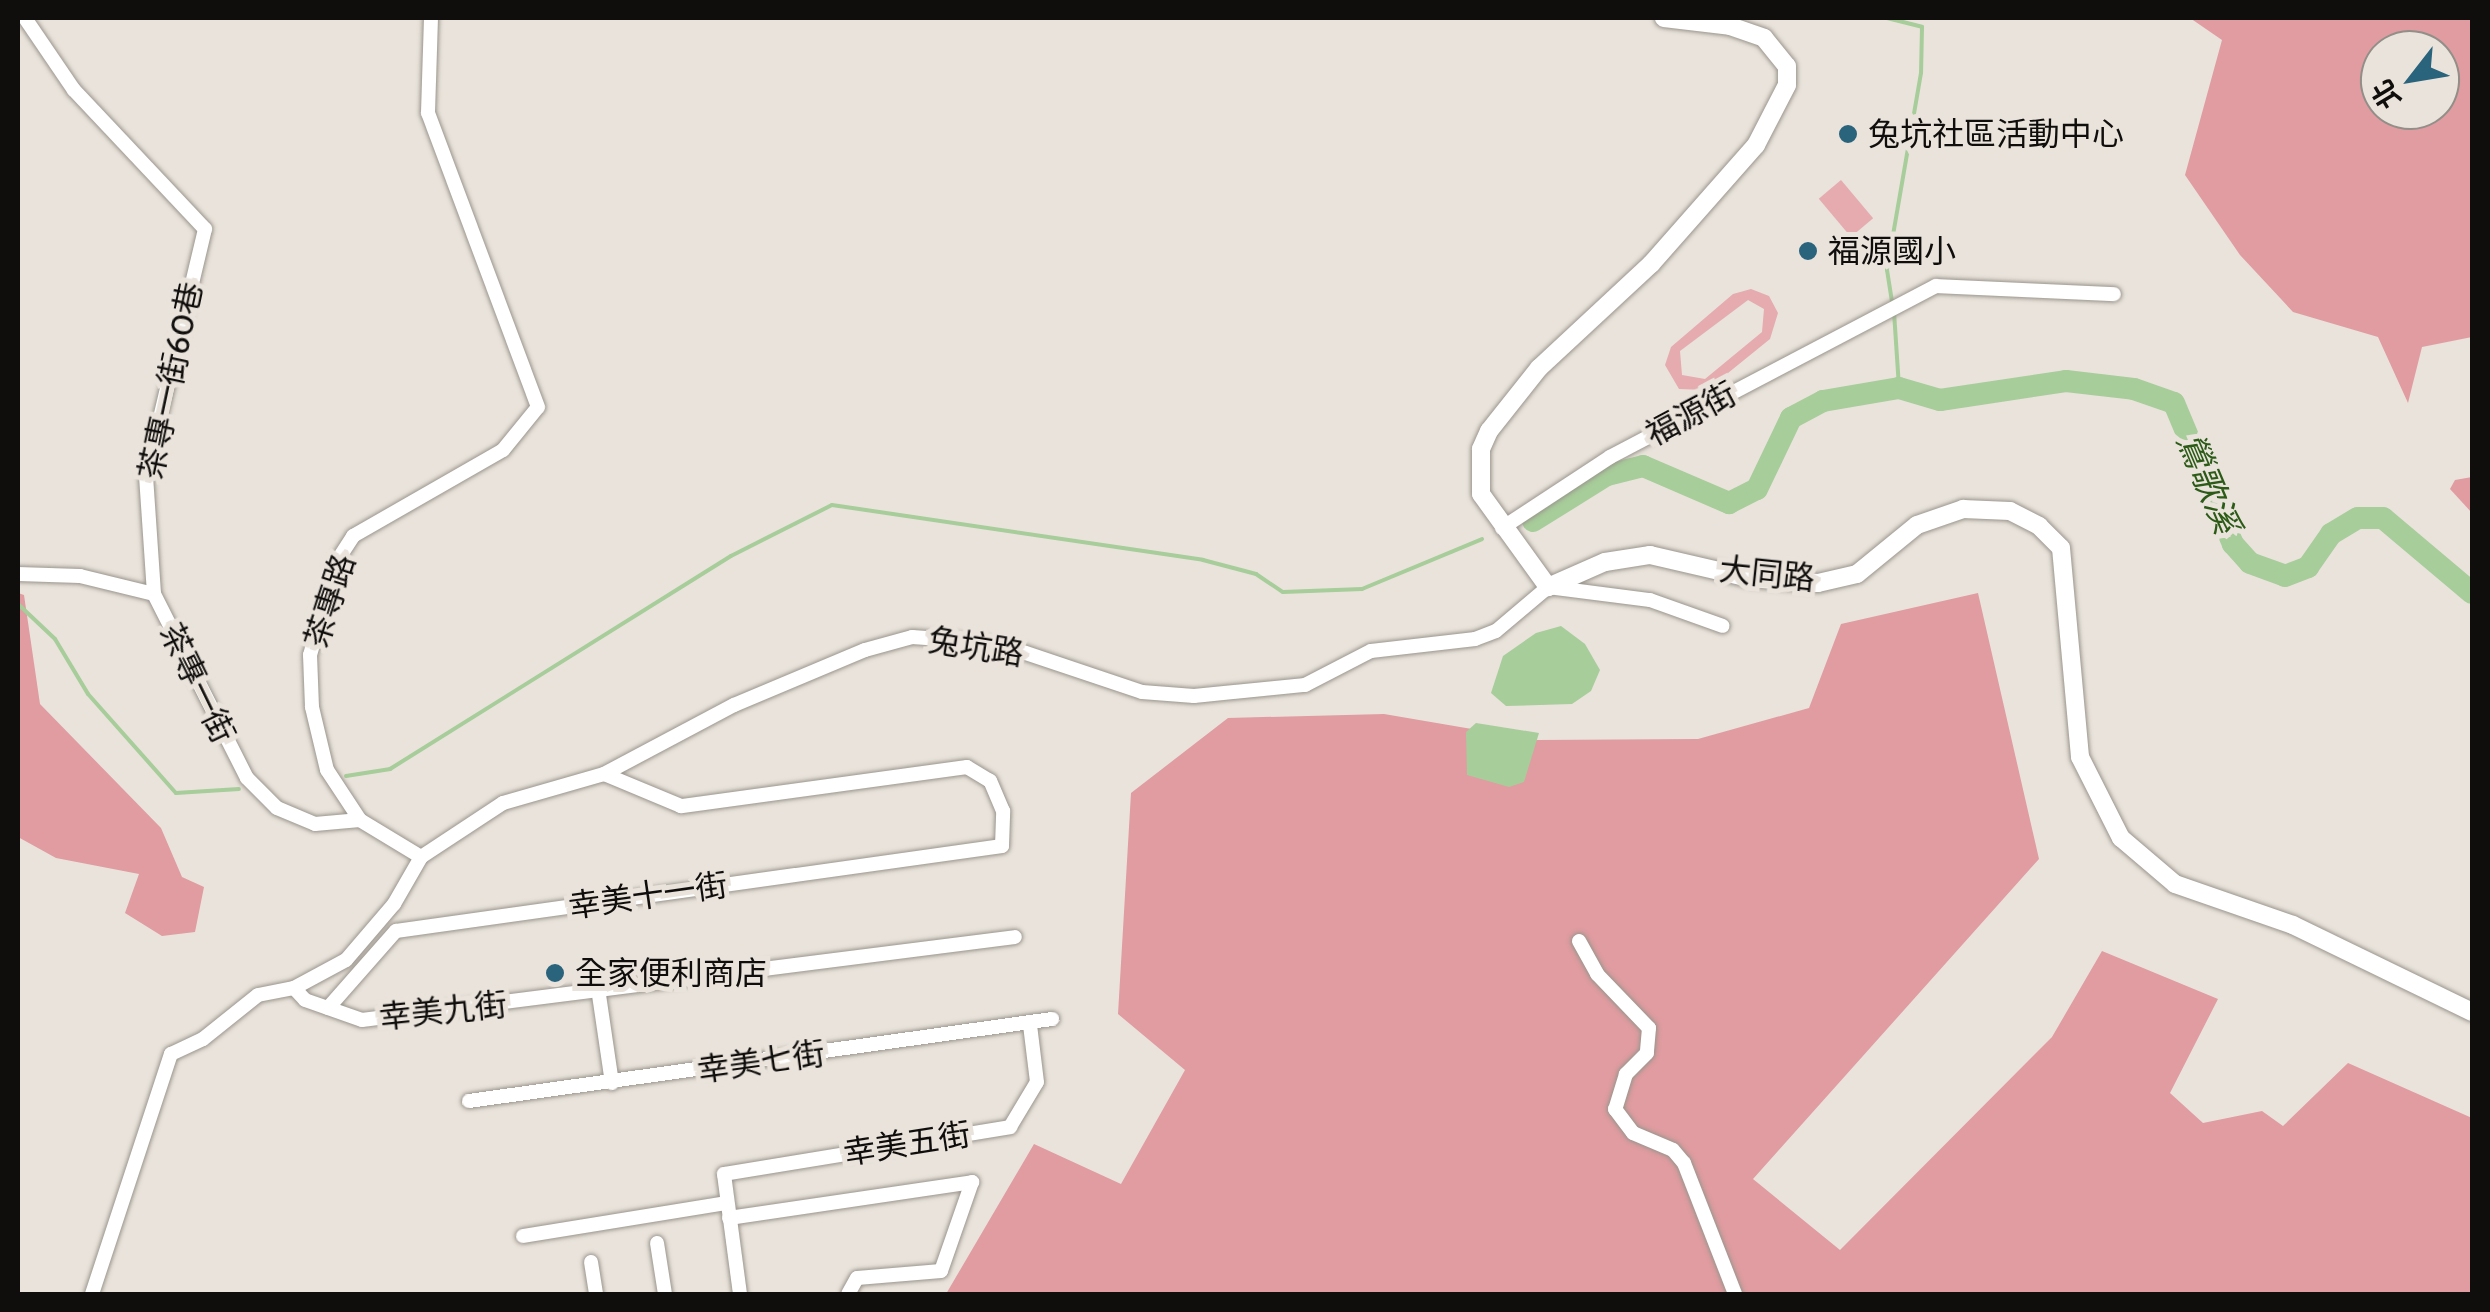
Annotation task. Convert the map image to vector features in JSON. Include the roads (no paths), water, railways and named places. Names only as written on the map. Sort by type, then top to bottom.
[{"type":"street","name":"茶專一街60巷","points":[[25,18],[74,90],[204,229],[146,476],[154,594]]},
{"type":"street","name":"茶專路","points":[[420,858],[360,820],[327,770],[312,708],[310,655],[337,562],[353,536],[516,441],[538,406],[428,113],[431,18]]},
{"type":"street","points":[[1664,18],[1717,21],[1750,31],[1780,54],[1787,66],[1780,107],[1756,145],[1651,264],[1510,400],[1481,449],[1478,472],[1482,494],[1502,528],[1548,587],[1650,600],[1722,626]]},
{"type":"street","name":"福源街","points":[[1502,528],[1610,457],[1936,286],[2114,294]]},
{"type":"street","name":"大同路","points":[[1548,587],[1604,562],[1650,556],[1750,578],[1818,584],[1857,574],[1918,525],[1964,510],[2010,510],[2039,526],[2061,548],[2080,758],[2121,838],[2175,884],[2293,926],[2472,1012]]},
{"type":"street","name":"茶專一街","points":[[18,574],[80,576],[154,594],[247,778],[277,808],[315,824],[360,820]]},
{"type":"street","name":"兔坑路","points":[[420,858],[503,803],[604,774],[734,705],[888,641],[912,636],[1008,647],[1142,692],[1256,693],[1304,685],[1370,650],[1475,640],[1496,631],[1548,587]]},
{"type":"street","name":"幸美十一街","points":[[328,1008],[396,931],[1002,846],[1003,811],[990,781],[967,768],[681,806],[604,774]]},
{"type":"street","points":[[92,1294],[171,1054],[202,1040],[258,995],[294,988],[346,960],[372,933],[420,858]]},
{"type":"street","name":"幸美九街","points":[[294,988],[328,1008],[362,1020],[598,994],[1015,937]]},
{"type":"street","points":[[1579,941],[1597,974],[1649,1028],[1648,1052],[1626,1074],[1614,1108],[1633,1133],[1673,1150],[1684,1163],[1736,1294]]},
{"type":"street","points":[[598,994],[612,1083]]},
{"type":"street","name":"幸美七街","points":[[469,1101],[1052,1019]]},
{"type":"street","name":"幸美五街","points":[[728,1210],[724,1174],[1010,1127],[1037,1082],[1030,1025]]},
{"type":"street","points":[[523,1236],[972,1182],[941,1270],[857,1278],[848,1294]]},
{"type":"street","points":[[728,1210],[740,1294]]},
{"type":"street","points":[[657,1243],[665,1294]]},
{"type":"street","points":[[592,1262],[596,1294]]},
{"type":"waterway","points":[[1887,18],[1922,27],[1921,73],[1887,270],[1892,303]]},
{"type":"waterway","points":[[1894,312],[1899,388]]},
{"type":"waterway","name":"鶯歌溪","points":[[1533,521],[1607,475],[1643,466],[1729,503],[1757,489],[1791,418],[1823,401],[1899,388],[1940,400],[2066,381],[2134,389],[2174,403],[2233,544],[2250,563],[2285,576],[2308,567],[2331,534],[2358,518],[2383,518],[2472,593]]},
{"type":"waterway","points":[[346,776],[390,769],[731,556],[832,505],[1203,560],[1256,574],[1283,592],[1362,589],[1482,539]]},
{"type":"waterway","points":[[18,604],[55,639],[88,694],[176,793],[239,789]]},
{"type":"place","name":"兔坑社區活動中心","points":[[1848,134]]},
{"type":"place","name":"福源國小","points":[[1808,251]]},
{"type":"place","name":"全家便利商店","points":[[555,973]]}]
